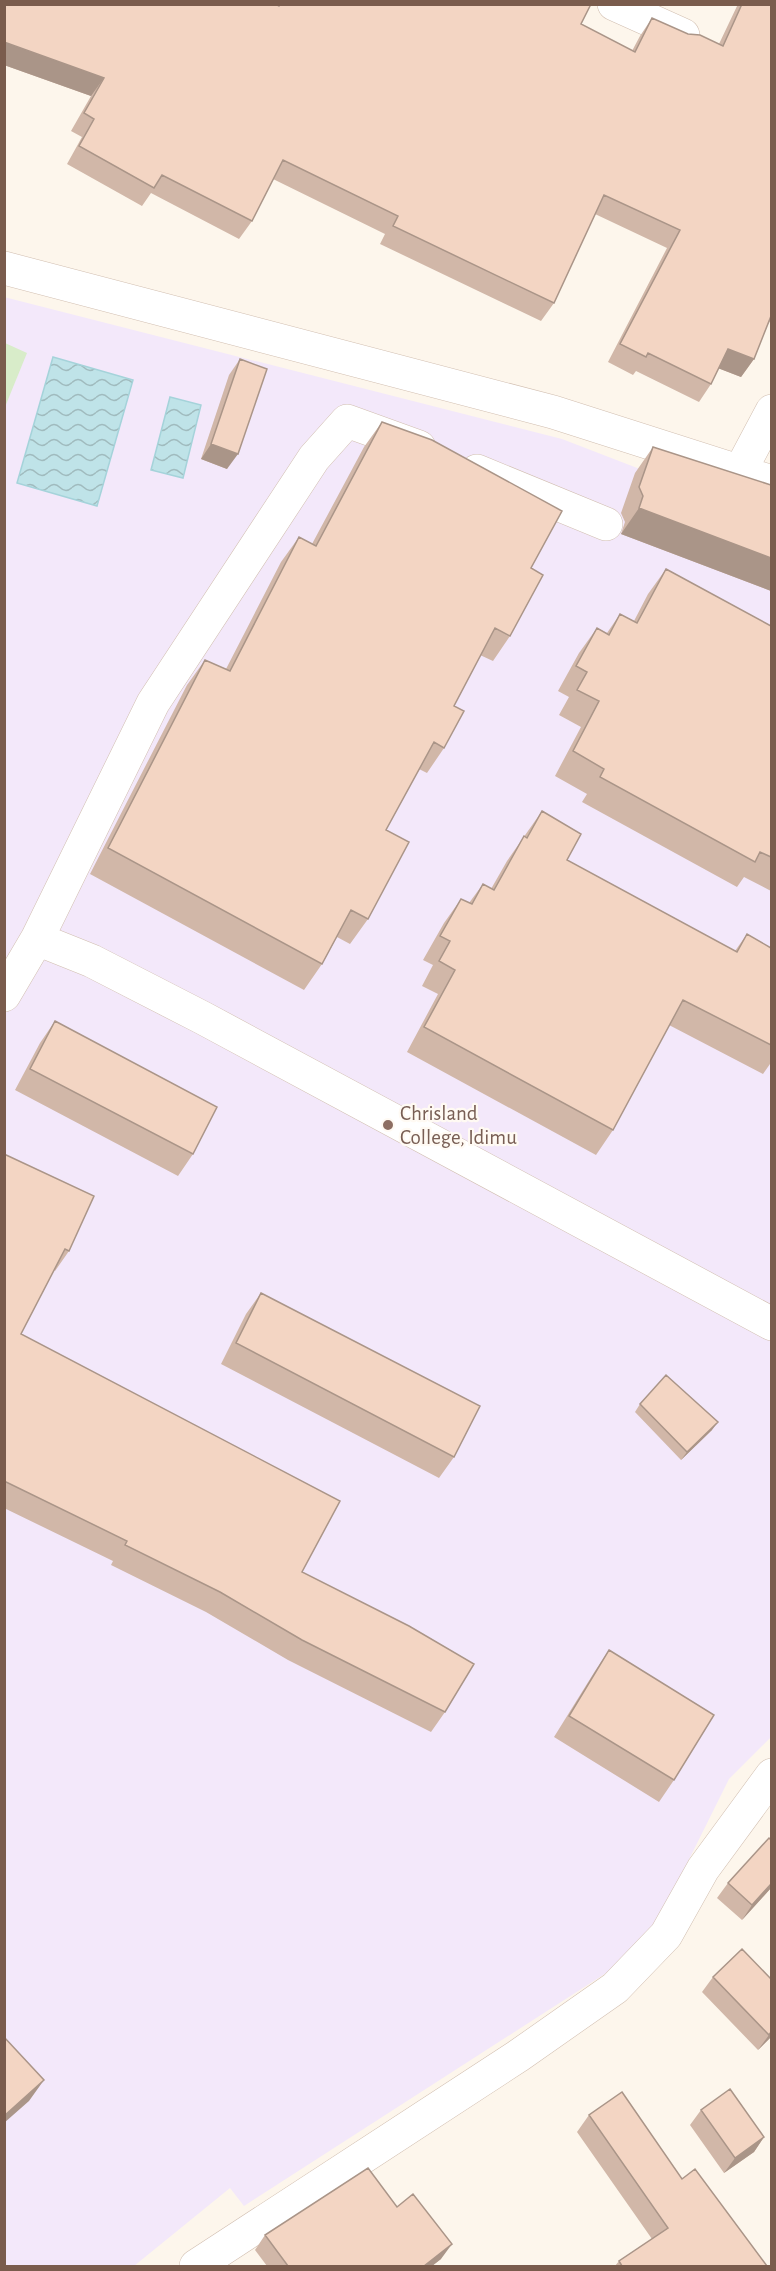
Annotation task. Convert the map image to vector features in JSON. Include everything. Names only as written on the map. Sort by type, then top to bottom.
[{"type":"street","points":[[614,4],[683,35]]},
{"type":"street","points":[[4,268],[553,412],[771,482]]},
{"type":"street","points":[[740,473],[771,411]]},
{"type":"street","points":[[4,995],[37,939],[153,703],[314,458],[347,421],[414,445],[606,524]]},
{"type":"street","points":[[37,939],[92,961],[203,1018],[771,1324]]},
{"type":"street","points":[[196,2266],[518,2056],[615,1988],[666,1935],[703,1869],[771,1775]]},
{"type":"shaded area","name":"Chrisland College, Idimu","points":[[4,297],[562,439],[715,498],[771,514],[771,1737],[729,1779],[645,1948],[244,2206],[230,2188],[134,2266],[5,2266]]},
{"type":"green space","points":[[5,343],[27,353],[5,407]]},
{"type":"water","points":[[53,357],[133,380],[97,506],[17,483]]},
{"type":"water","points":[[170,397],[201,405],[183,478],[151,470]]},
{"type":"building","points":[[4,4],[275,4],[279,6],[280,4],[591,4],[581,24],[635,52],[652,18],[723,46],[742,4],[771,4],[771,316],[754,359],[728,349],[711,384],[648,353],[646,357],[620,344],[680,230],[604,195],[554,303],[393,226],[398,216],[283,160],[252,221],[162,175],[154,188],[79,146],[94,119],[84,113],[104,78],[4,42]]},
{"type":"building","points":[[240,359],[267,369],[238,454],[211,444]]},
{"type":"building","points":[[382,422],[432,440],[562,511],[531,568],[543,575],[510,636],[495,628],[454,706],[464,711],[444,748],[434,742],[386,830],[409,842],[368,919],[351,910],[322,964],[108,848],[205,660],[230,671],[299,537],[316,546]]},
{"type":"building","points":[[653,447],[771,485],[771,558],[639,508],[643,496],[639,487]]},
{"type":"building","points":[[666,569],[771,626],[771,857],[760,852],[755,862],[600,777],[604,769],[573,751],[599,701],[577,690],[587,672],[576,666],[597,628],[609,635],[620,614],[637,623]]},
{"type":"building","points":[[542,811],[581,834],[567,860],[737,952],[747,934],[771,948],[771,1045],[683,1000],[613,1130],[424,1027],[455,970],[439,961],[450,941],[440,936],[461,899],[472,904],[483,884],[494,890],[524,836],[527,838]]},
{"type":"building","points":[[55,1021],[217,1107],[193,1154],[30,1069]]},
{"type":"building","points":[[4,1154],[94,1196],[69,1251],[65,1249],[21,1334],[340,1501],[302,1572],[409,1626],[474,1664],[445,1712],[302,1640],[220,1592],[125,1545],[127,1541],[4,1481]]},
{"type":"building","points":[[261,1293],[480,1406],[454,1457],[236,1343]]},
{"type":"building","points":[[666,1375],[718,1422],[687,1452],[640,1404]]},
{"type":"building","points":[[609,1650],[714,1715],[674,1780],[569,1716]]},
{"type":"building","points":[[769,1838],[771,1840],[771,1884],[752,1905],[728,1883]]},
{"type":"building","points":[[742,1949],[771,1979],[771,2032],[769,2035],[713,1977]]},
{"type":"building","points":[[4,2037],[44,2080],[4,2116]]},
{"type":"building","points":[[730,2089],[764,2137],[735,2158],[701,2110]]},
{"type":"building","points":[[622,2092],[682,2179],[695,2169],[767,2266],[622,2266],[619,2261],[668,2228],[589,2115]]},
{"type":"building","points":[[368,2168],[397,2207],[413,2194],[452,2244],[424,2266],[288,2266],[265,2235]]},
{"type":"place","name":"Chrisland College, Idimu","points":[[388,1125]]}]
